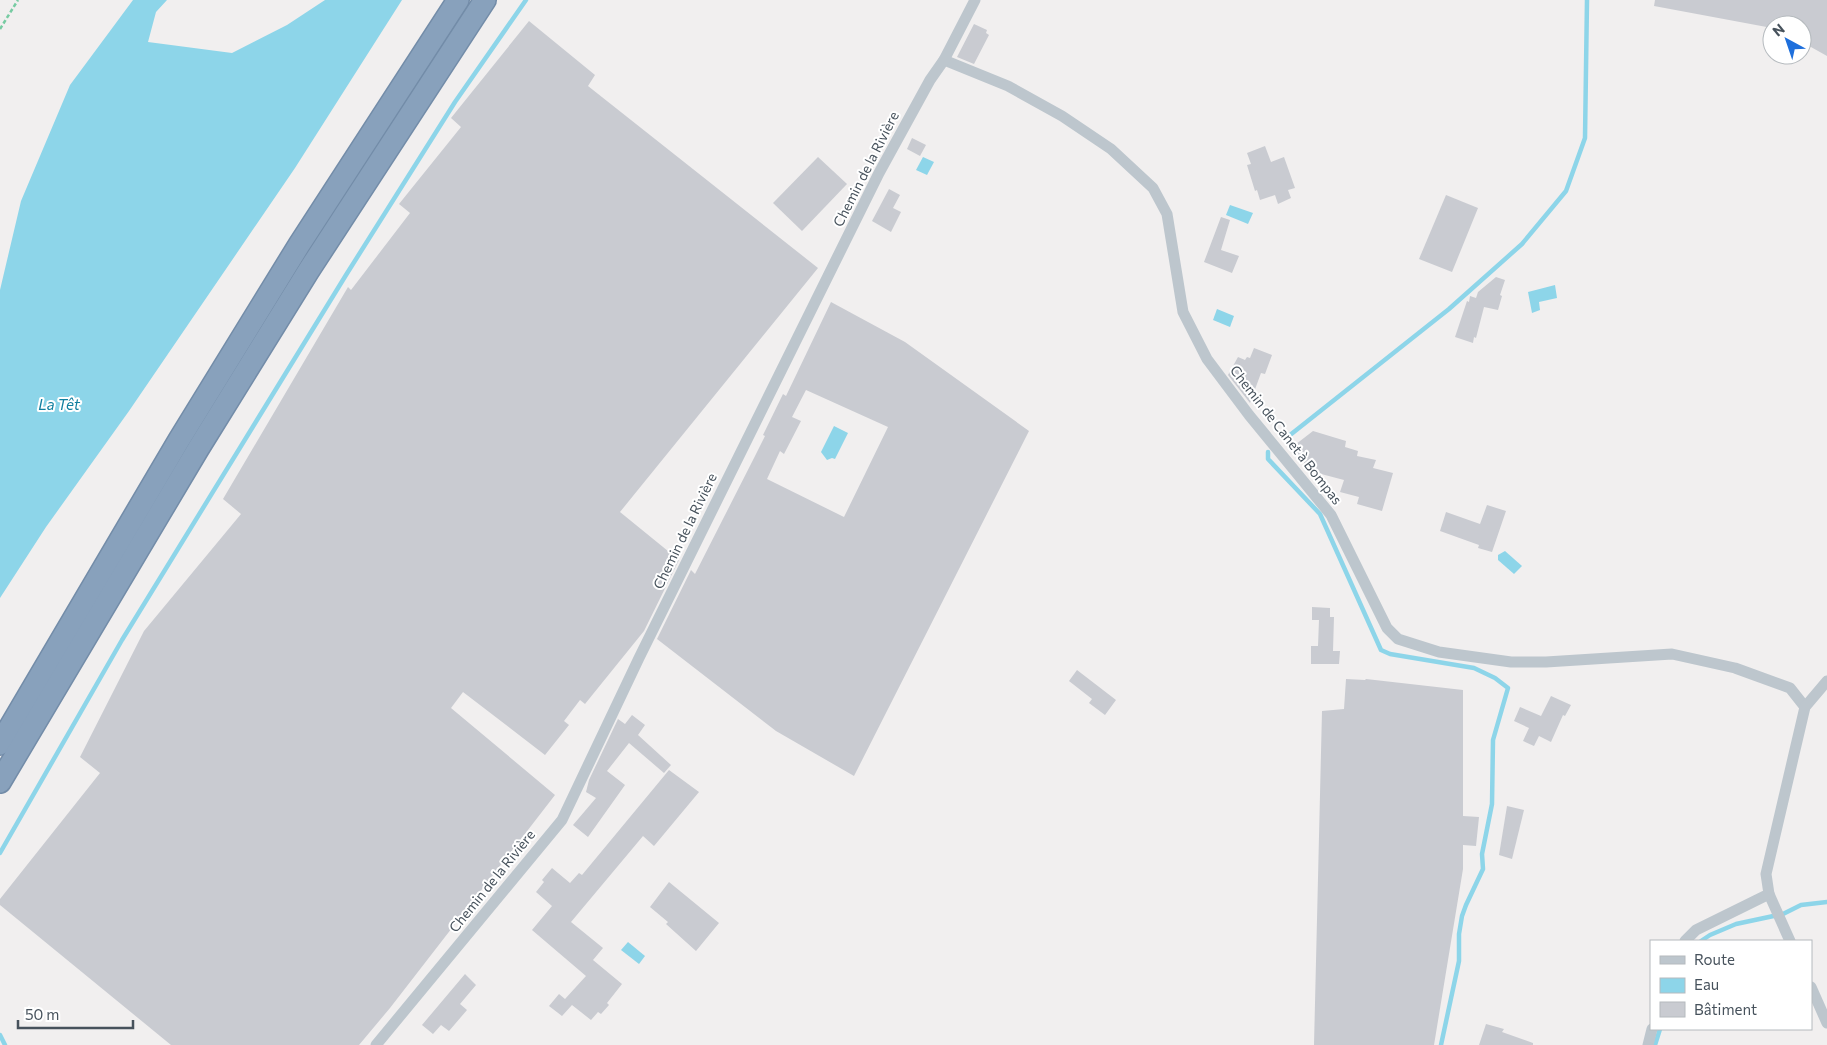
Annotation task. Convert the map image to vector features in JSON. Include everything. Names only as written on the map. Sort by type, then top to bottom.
[{"type":"highway","points":[[0,744],[190,423],[299,245],[458,0]]},
{"type":"highway","points":[[0,782],[198,449],[299,286],[485,0]]},
{"type":"street","name":"Chemin de la Rivière","points":[[376,1045],[562,820],[879,173],[930,80],[944,60],[975,0]]},
{"type":"street","name":"Chemin de Canet à Bompas","points":[[944,60],[1008,86],[1062,116],[1111,149],[1153,188],[1167,214],[1183,312],[1207,358],[1249,415],[1331,515],[1387,628],[1398,639],[1439,652],[1511,662],[1546,662],[1672,654],[1735,668],[1790,688],[1805,707]]},
{"type":"street","points":[[1790,940],[1769,894],[1766,874],[1805,707],[1827,682]]},
{"type":"street","points":[[1686,940],[1696,930],[1769,894]]},
{"type":"street","points":[[1812,989],[1827,1023]]},
{"type":"street","points":[[1648,1045],[1652,1030]]},
{"type":"path","points":[[0,30],[18,0]]},
{"type":"water","name":"La Têt","points":[[133,0],[167,0],[156,12],[148,42],[232,53],[287,25],[325,0],[402,0],[295,168],[129,411],[46,527],[0,598],[0,290],[21,201],[70,85]]},
{"type":"water","points":[[923,157],[934,162],[927,175],[916,170]]},
{"type":"water","points":[[1230,205],[1253,213],[1248,224],[1226,215]]},
{"type":"water","points":[[1555,285],[1557,298],[1539,302],[1540,310],[1532,313],[1528,292]]},
{"type":"water","points":[[1217,309],[1234,316],[1230,327],[1213,320]]},
{"type":"water","points":[[834,426],[848,433],[835,459],[827,460],[821,452]]},
{"type":"water","points":[[1505,551],[1522,566],[1514,574],[1498,560],[1498,555]]},
{"type":"water","points":[[628,942],[645,956],[639,964],[621,950]]},
{"type":"building","points":[[1655,0],[1827,0],[1827,56],[1812,48],[1812,15],[1762,15],[1762,26],[1654,6]]},
{"type":"building","points":[[529,21],[595,75],[588,86],[818,268],[620,512],[679,560],[644,631],[585,704],[580,700],[564,721],[569,725],[545,755],[463,692],[451,708],[555,795],[390,1008],[359,1045],[171,1045],[0,905],[0,899],[100,773],[80,757],[144,631],[241,514],[223,499],[348,287],[351,290],[410,213],[399,204],[461,127],[451,118]]},
{"type":"building","points":[[974,24],[987,30],[986,33],[989,35],[974,64],[957,57]]},
{"type":"building","points":[[912,138],[926,145],[920,156],[907,149]]},
{"type":"building","points":[[1265,146],[1271,162],[1284,157],[1295,188],[1288,190],[1291,198],[1278,204],[1275,195],[1260,200],[1257,190],[1255,191],[1247,165],[1251,164],[1247,153]]},
{"type":"building","points":[[818,157],[847,184],[802,231],[773,203]]},
{"type":"building","points":[[889,189],[900,195],[893,208],[901,212],[891,232],[872,221]]},
{"type":"building","points":[[1446,195],[1478,208],[1452,272],[1419,259]]},
{"type":"building","points":[[1221,217],[1230,220],[1221,250],[1239,256],[1232,273],[1204,262]]},
{"type":"building","points":[[1496,277],[1505,280],[1498,310],[1484,307],[1473,343],[1455,337],[1470,296],[1476,298],[1478,292]]},
{"type":"building","points":[[831,302],[905,342],[1029,431],[854,776],[776,731],[657,639],[691,570],[695,574],[765,436],[763,435],[783,394],[786,396]],"holes":[[[806,390],[888,427],[844,517],[767,479],[780,451],[784,454],[801,421],[792,417]]]},
{"type":"building","points":[[1254,348],[1272,355],[1265,374],[1261,373],[1250,403],[1228,375],[1238,357],[1245,360],[1247,357],[1250,358]]},
{"type":"building","points":[[1313,431],[1346,441],[1345,447],[1358,451],[1357,456],[1376,460],[1373,468],[1393,473],[1382,511],[1357,504],[1359,497],[1340,492],[1344,480],[1306,470],[1307,466],[1291,448]]},
{"type":"building","points":[[1487,505],[1506,511],[1492,552],[1478,548],[1479,545],[1440,531],[1446,512],[1480,524]]},
{"type":"building","points":[[1312,607],[1330,608],[1330,617],[1334,617],[1333,651],[1340,651],[1339,664],[1311,664],[1311,646],[1318,646],[1319,620],[1312,620]]},
{"type":"building","points":[[1077,670],[1116,700],[1105,715],[1089,703],[1092,699],[1069,681]]},
{"type":"building","points":[[1346,679],[1366,679],[1463,690],[1463,816],[1479,817],[1476,846],[1463,845],[1463,869],[1434,1045],[1314,1045],[1322,711],[1344,709]]},
{"type":"building","points":[[1551,696],[1571,705],[1565,716],[1563,715],[1551,742],[1539,736],[1534,746],[1523,741],[1529,728],[1514,721],[1520,707],[1541,716]]},
{"type":"building","points":[[632,715],[645,725],[638,735],[671,765],[664,773],[629,743],[607,771],[625,785],[588,837],[573,825],[596,798],[586,792],[589,780],[618,719],[625,724]]},
{"type":"building","points":[[669,770],[699,792],[654,846],[643,836],[571,922],[603,948],[593,960],[622,984],[607,1003],[609,1005],[601,1014],[598,1012],[591,1020],[572,1005],[562,1016],[549,1006],[559,994],[565,999],[586,976],[532,930],[552,906],[536,892],[544,882],[542,880],[552,868],[570,883],[579,873],[582,875]]},
{"type":"building","points":[[1507,806],[1524,810],[1512,859],[1499,855]]},
{"type":"building","points":[[669,882],[719,923],[696,951],[666,924],[668,922],[650,907]]},
{"type":"building","points":[[465,974],[476,985],[460,1004],[467,1010],[449,1031],[441,1025],[433,1034],[422,1025]]},
{"type":"building","points":[[1486,1024],[1504,1029],[1502,1032],[1533,1043],[1533,1045],[1479,1045]]},
{"type":"waterway","points":[[0,853],[122,640],[346,275],[455,102],[526,0]]},
{"type":"waterway","points":[[1285,439],[1449,309],[1522,244],[1566,191],[1585,138],[1587,0]]},
{"type":"waterway","points":[[1268,452],[1268,459],[1320,514],[1381,650],[1390,654],[1474,668],[1495,678],[1508,688],[1493,740],[1492,804],[1482,854],[1483,869],[1462,916],[1459,934],[1459,961],[1441,1045]]},
{"type":"waterway","points":[[1702,940],[1736,924],[1783,914],[1801,905],[1827,902]]},
{"type":"waterway","points":[[1655,1045],[1660,1030]]},
{"type":"waterway","points":[[0,1035],[5,1045]]}]
